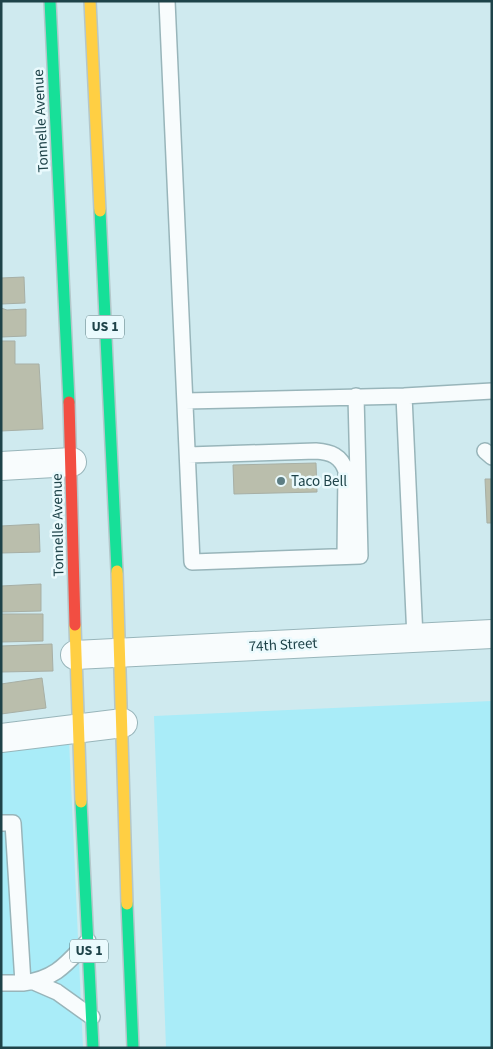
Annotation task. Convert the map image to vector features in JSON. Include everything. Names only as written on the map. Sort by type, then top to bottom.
[{"type":"main road","name":"Tonnelle Avenue","points":[[50,1],[72,462],[77,728],[93,1048]]},
{"type":"main road","name":"US 1","points":[[90,1],[123,723],[129,970],[134,1048]]},
{"type":"street","points":[[1,466],[72,462]]},
{"type":"street","name":"74th Street","points":[[75,655],[492,634]]},
{"type":"street","points":[[1,738],[123,723]]},
{"type":"lane","points":[[167,1],[192,562],[353,556]]},
{"type":"lane","points":[[185,401],[404,396],[492,391]]},
{"type":"lane","points":[[353,556],[356,396]]},
{"type":"lane","points":[[404,396],[415,638]]},
{"type":"lane","points":[[188,455],[316,451],[334,454],[344,465],[346,471],[353,556]]},
{"type":"lane","points":[[1,823],[13,823],[28,982]]},
{"type":"lane","points":[[1,983],[28,982],[61,970],[88,941]]},
{"type":"lane","points":[[28,982],[57,992],[92,1017]]},
{"type":"shaded area","points":[[492,701],[492,1048],[166,1048],[154,716]]},
{"type":"shaded area","points":[[69,740],[83,1048],[1,1048],[1,749]]},
{"type":"building","points":[[24,277],[25,303],[1,304],[1,278]]},
{"type":"building","points":[[1,308],[7,310],[26,309],[26,336],[1,337]]},
{"type":"building","points":[[1,341],[15,341],[15,364],[39,364],[43,429],[1,431]]},
{"type":"building","points":[[316,463],[317,492],[234,494],[233,465]]},
{"type":"building","points":[[485,479],[492,479],[492,523],[487,523]]},
{"type":"building","points":[[39,524],[40,552],[1,553],[1,526]]},
{"type":"building","points":[[41,584],[41,611],[1,612],[1,586]]},
{"type":"building","points":[[1,614],[43,614],[43,641],[1,642]]},
{"type":"building","points":[[52,644],[53,671],[1,672],[1,646]]},
{"type":"building","points":[[42,678],[46,708],[1,714],[1,684]]},
{"type":"traffic: fast","points":[[50,1],[69,402]]},
{"type":"traffic: fast","points":[[100,211],[117,571]]},
{"type":"traffic: fast","points":[[81,802],[93,1048]]},
{"type":"traffic: fast","points":[[127,904],[133,1048]]},
{"type":"traffic: slow","points":[[90,1],[100,211]]},
{"type":"traffic: slow","points":[[117,571],[127,904]]},
{"type":"traffic: slow","points":[[75,625],[81,802]]},
{"type":"traffic: jam","points":[[69,402],[75,625]]},
{"type":"place","name":"Taco Bell","points":[[281,481]]}]
